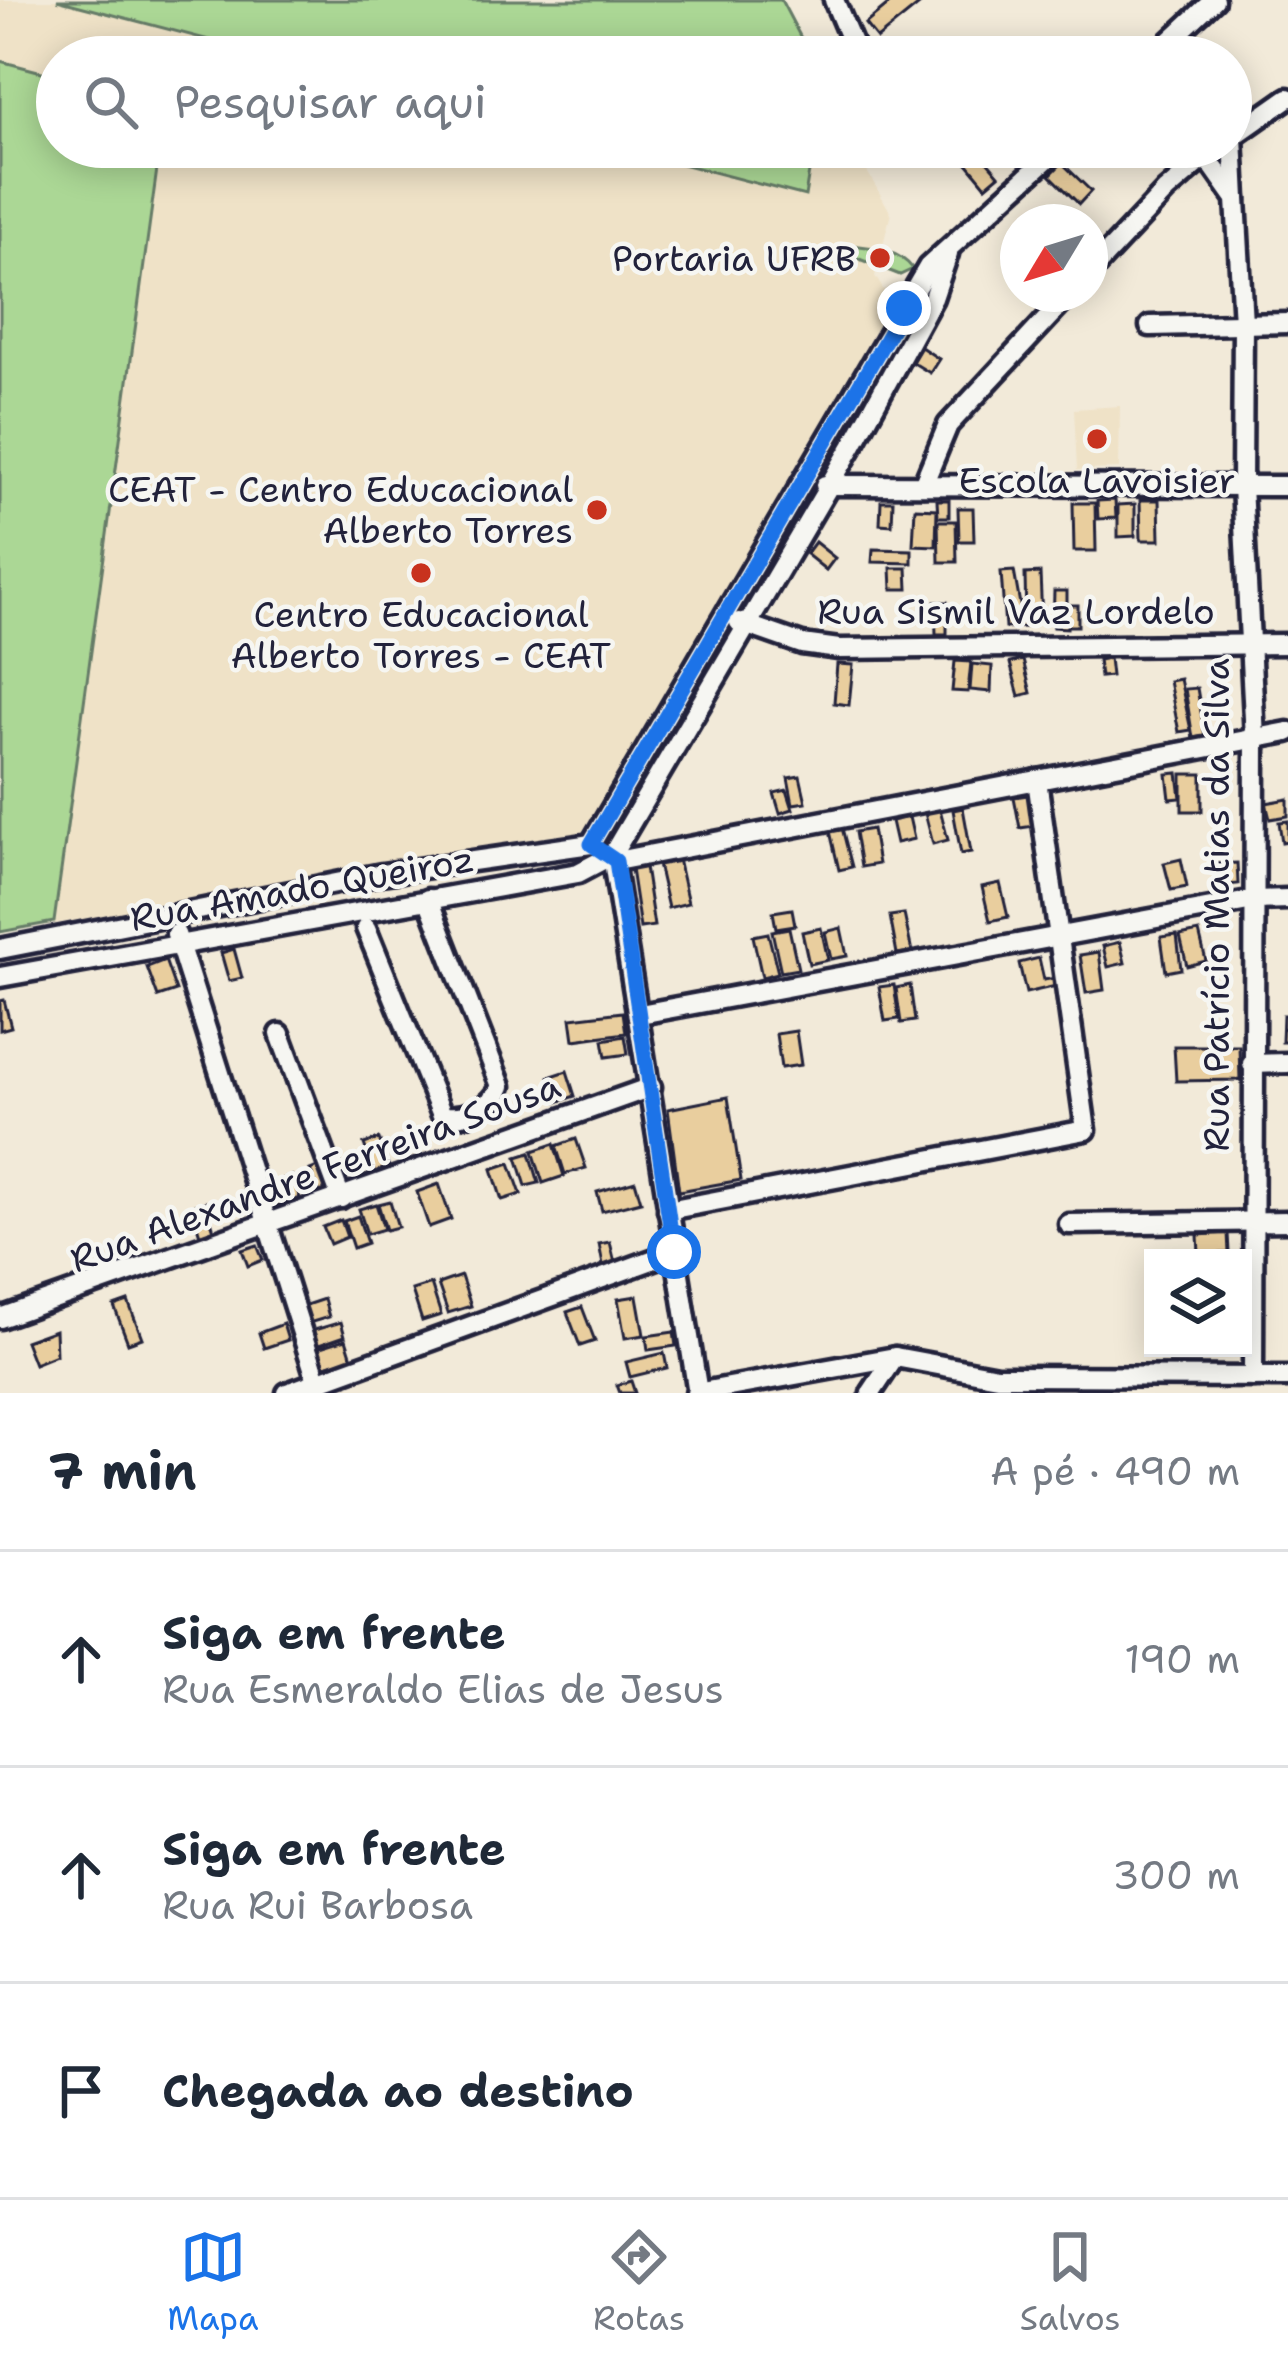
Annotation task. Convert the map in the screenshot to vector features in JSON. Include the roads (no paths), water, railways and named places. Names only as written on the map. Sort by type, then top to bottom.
[{"type":"street","points":[[834,0],[851,36]]},
{"type":"street","points":[[1175,36],[1214,0]]},
{"type":"street","points":[[1252,123],[1288,98]]},
{"type":"street","points":[[614,858],[591,844],[928,267],[948,254],[1038,168]]},
{"type":"street","points":[[1108,254],[1196,168]]},
{"type":"street","points":[[1228,168],[1236,199]]},
{"type":"street","name":"Rua Patrício Matias da Silva","points":[[1228,168],[1236,199],[1243,323],[1242,487],[1255,738],[1253,1377]]},
{"type":"street","points":[[948,254],[920,324],[614,858],[697,1393],[895,1357],[997,1376],[1288,1376]]},
{"type":"street","points":[[923,485],[949,424],[1053,312]]},
{"type":"street","points":[[1150,326],[1288,323]]},
{"type":"street","points":[[798,488],[1288,486]]},
{"type":"street","name":"Rua Sismil Vaz Lordelo","points":[[724,615],[802,644],[839,649],[1288,644]]},
{"type":"street","name":"Rua Amado Queiroz","points":[[0,977],[578,873],[614,858],[1288,732]]},
{"type":"street","points":[[668,1210],[1086,1130],[1037,780]]},
{"type":"street","name":"Rua Amado Queiroz","points":[[0,949],[382,874],[591,844]]},
{"type":"street","points":[[366,928],[442,1115],[455,1117],[482,1108],[502,1086],[428,899]]},
{"type":"street","points":[[640,1014],[1254,900],[1288,899]]},
{"type":"street","points":[[173,917],[265,1226],[319,1387]]},
{"type":"street","points":[[280,1034],[341,1198]]},
{"type":"street","points":[[1252,1064],[1288,1063]]},
{"type":"street","name":"Rua Alexandre Ferreira Sousa","points":[[0,1318],[651,1088]]},
{"type":"street","points":[[1069,1224],[1288,1221]]},
{"type":"street","points":[[287,1393],[319,1387],[674,1252]]},
{"type":"street","points":[[871,1393],[895,1357]]},
{"type":"place","name":"Portaria UFRB","points":[[880,258]]},
{"type":"place","name":"Escola Lavoisier","points":[[1097,439]]},
{"type":"place","name":"CEAT - Centro Educacional Alberto Torres","points":[[597,510]]},
{"type":"place","name":"Centro Educacional Alberto Torres - CEAT","points":[[421,573]]}]
